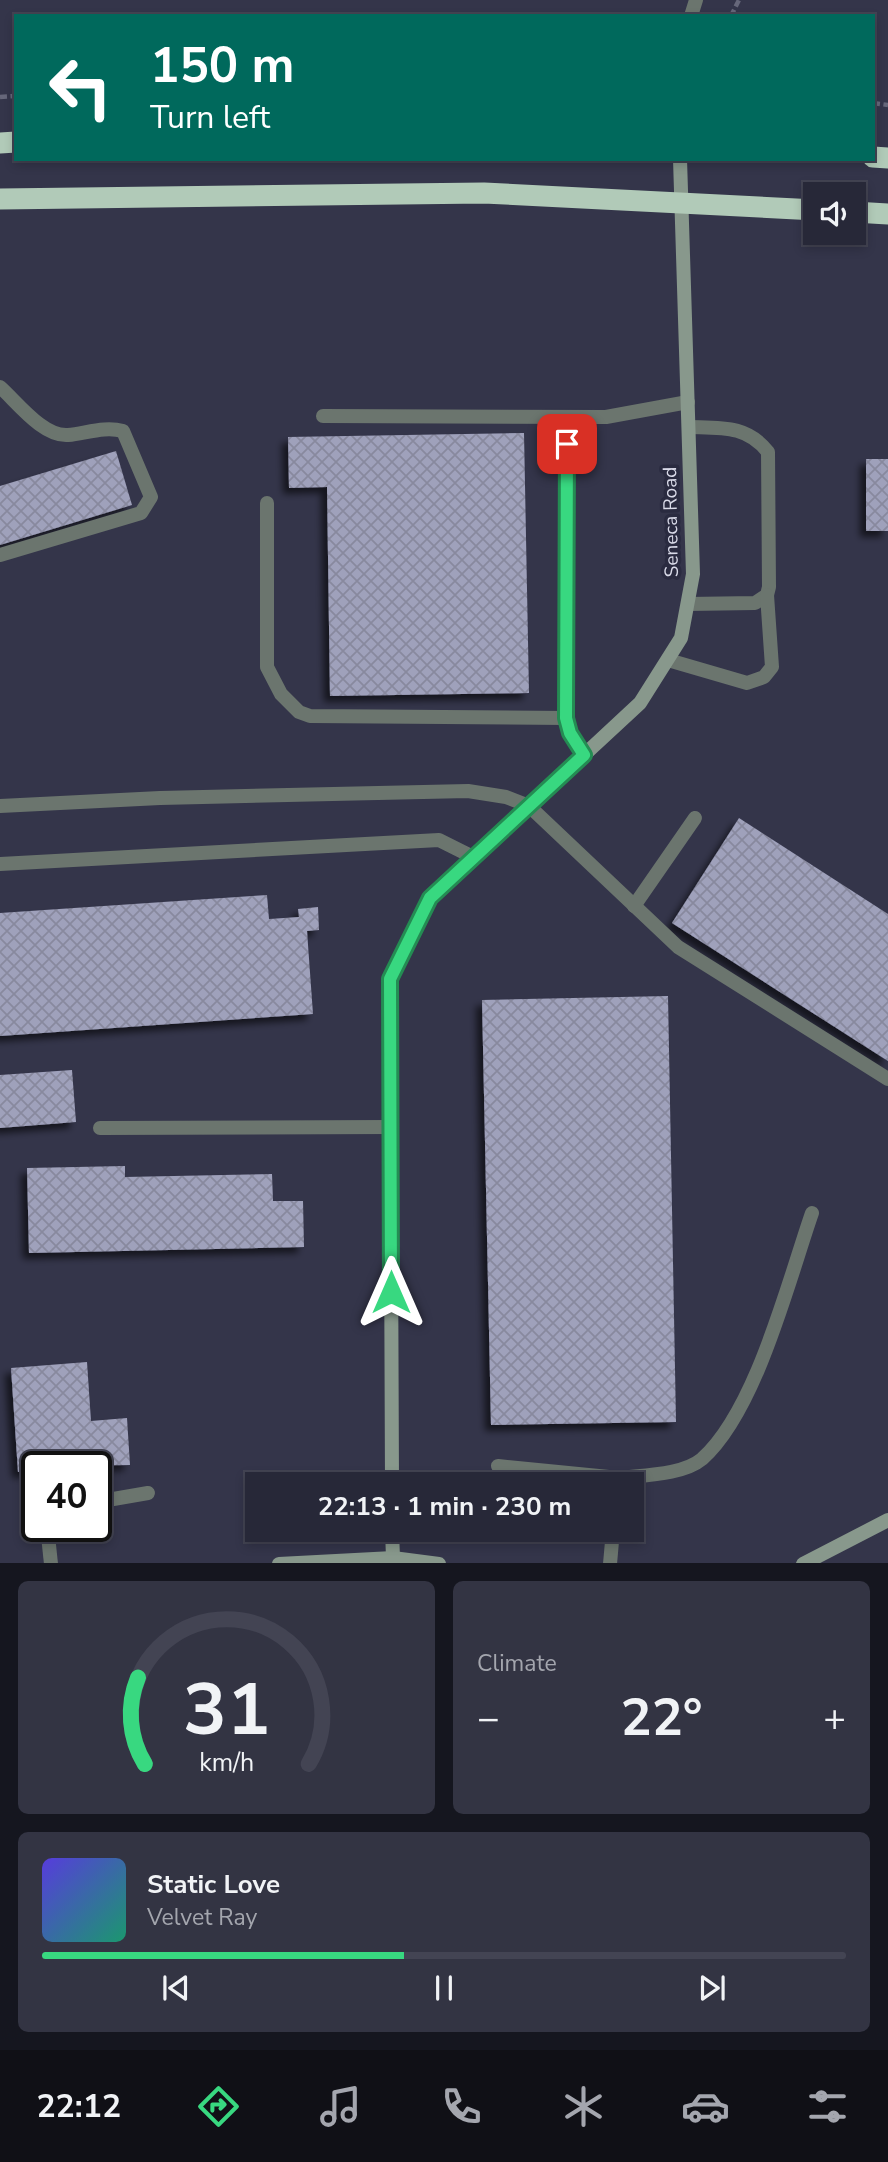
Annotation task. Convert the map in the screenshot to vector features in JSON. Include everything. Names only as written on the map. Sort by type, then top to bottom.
[{"type":"highway","points":[[0,199],[484,193],[803,209]]},
{"type":"highway","points":[[866,213],[888,214]]},
{"type":"street","name":"Seneca Road","points":[[392,1472],[390,979],[430,898],[640,703],[681,638],[693,574],[680,161]]},
{"type":"street","points":[[0,387],[48,430],[64,435],[113,428],[123,431],[151,497],[141,513],[0,555]]},
{"type":"street","points":[[323,416],[606,417],[688,402]]},
{"type":"street","points":[[567,417],[566,718],[570,733],[584,755]]},
{"type":"street","points":[[668,660],[747,683],[764,677],[772,667],[767,595],[768,452],[756,437],[736,429],[689,427]]},
{"type":"street","points":[[267,503],[268,667],[281,695],[299,712],[310,716],[566,718]]},
{"type":"street","points":[[688,604],[755,603],[767,595]]},
{"type":"street","points":[[0,806],[160,798],[468,791],[506,797],[529,806],[678,947],[888,1079]]},
{"type":"street","points":[[634,906],[695,818]]},
{"type":"street","points":[[0,864],[439,840],[474,858]]},
{"type":"street","points":[[100,1128],[391,1127]]},
{"type":"street","points":[[644,1476],[676,1469],[700,1460],[735,1418],[754,1378],[812,1213]]},
{"type":"street","points":[[498,1466],[546,1472]]},
{"type":"street","points":[[112,1499],[149,1493]]},
{"type":"street","points":[[803,1563],[888,1520]]},
{"type":"street","points":[[49,1542],[51,1563]]},
{"type":"street","points":[[393,1542],[393,1558]]},
{"type":"street","points":[[610,1563],[612,1542]]},
{"type":"street","points":[[279,1563],[393,1558],[439,1563]]},
{"type":"building","points":[[524,433],[529,693],[330,696],[327,487],[289,488],[288,437]]},
{"type":"building","points":[[116,451],[132,505],[0,545],[0,486]]},
{"type":"building","points":[[866,459],[888,459],[888,531],[866,531]]},
{"type":"building","points":[[739,818],[888,914],[888,1061],[672,923]]},
{"type":"building","points":[[267,895],[269,919],[299,917],[298,909],[318,907],[319,930],[307,931],[313,1014],[0,1036],[0,913]]},
{"type":"building","points":[[668,996],[676,1422],[491,1425],[482,1000]]},
{"type":"building","points":[[72,1070],[76,1122],[0,1128],[0,1075]]},
{"type":"building","points":[[125,1166],[125,1177],[272,1174],[273,1201],[303,1201],[304,1247],[29,1253],[27,1168]]},
{"type":"building","points":[[87,1362],[91,1421],[127,1418],[130,1465],[112,1465],[112,1451],[21,1451],[21,1472],[18,1472],[11,1368]]},
{"type":"route","points":[[391,1292],[390,979],[430,898],[584,755],[570,733],[566,718],[567,444]]}]
